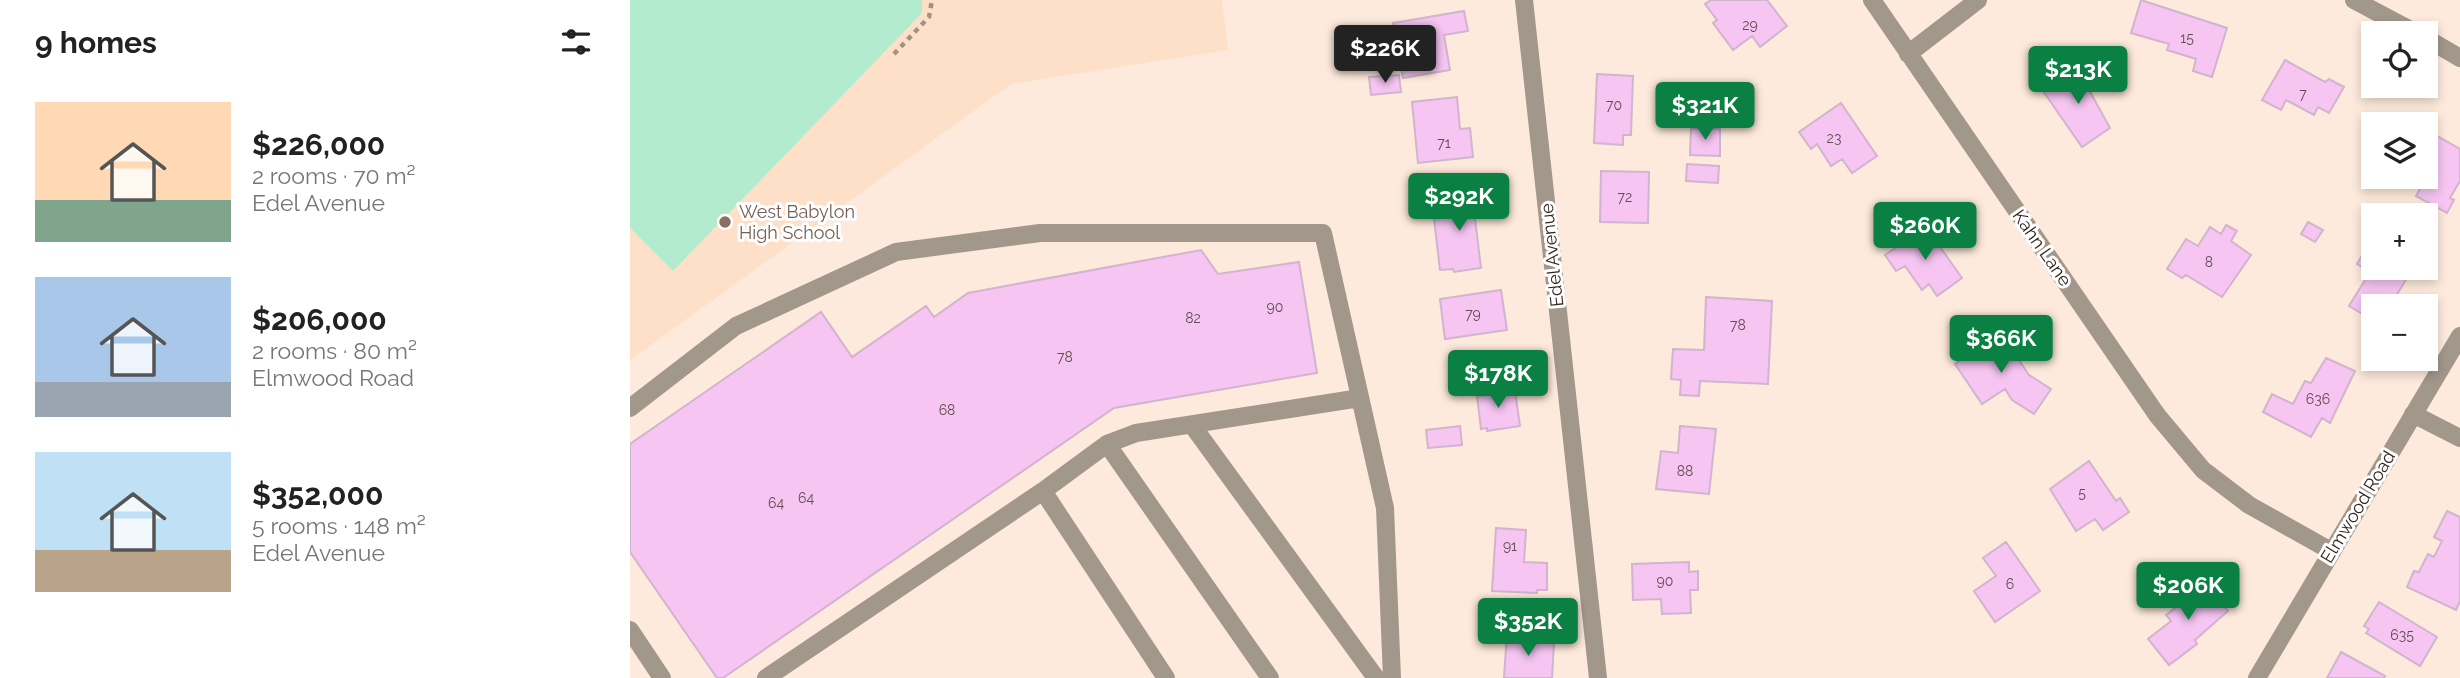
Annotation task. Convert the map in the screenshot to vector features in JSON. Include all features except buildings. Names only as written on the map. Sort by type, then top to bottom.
[{"type":"street","name":"Edel Avenue","points":[[1524,0],[1598,678]]},
{"type":"street","name":"Kahn Lane","points":[[1872,0],[2157,415],[2203,470],[2249,505],[2331,551]]},
{"type":"street","points":[[1908,54],[1978,0]]},
{"type":"street","points":[[2354,0],[2393,21]]},
{"type":"street","points":[[2438,45],[2460,58]]},
{"type":"street","points":[[630,408],[736,326],[897,252],[1040,233],[1323,233],[1385,508],[1392,678]]},
{"type":"street","name":"Elmwood Road","points":[[2257,678],[2460,336]]},
{"type":"street","points":[[766,678],[1043,491],[1107,444],[1136,433],[1360,398]]},
{"type":"street","points":[[2413,414],[2460,438]]},
{"type":"street","points":[[1192,425],[1376,678]]},
{"type":"street","points":[[1107,444],[1270,678]]},
{"type":"street","points":[[1043,491],[1166,678]]},
{"type":"street","points":[[630,630],[637,655],[662,678]]},
{"type":"path","points":[[894,54],[929,17],[932,0]]},
{"type":"shaded area","name":"West Babylon High School","points":[[630,0],[1222,0],[1228,50],[1011,84],[630,360]]},
{"type":"green space","points":[[630,0],[922,0],[922,13],[673,271],[630,228]]},
{"type":"place","name":"West Babylon High School","points":[[725,222]]}]
